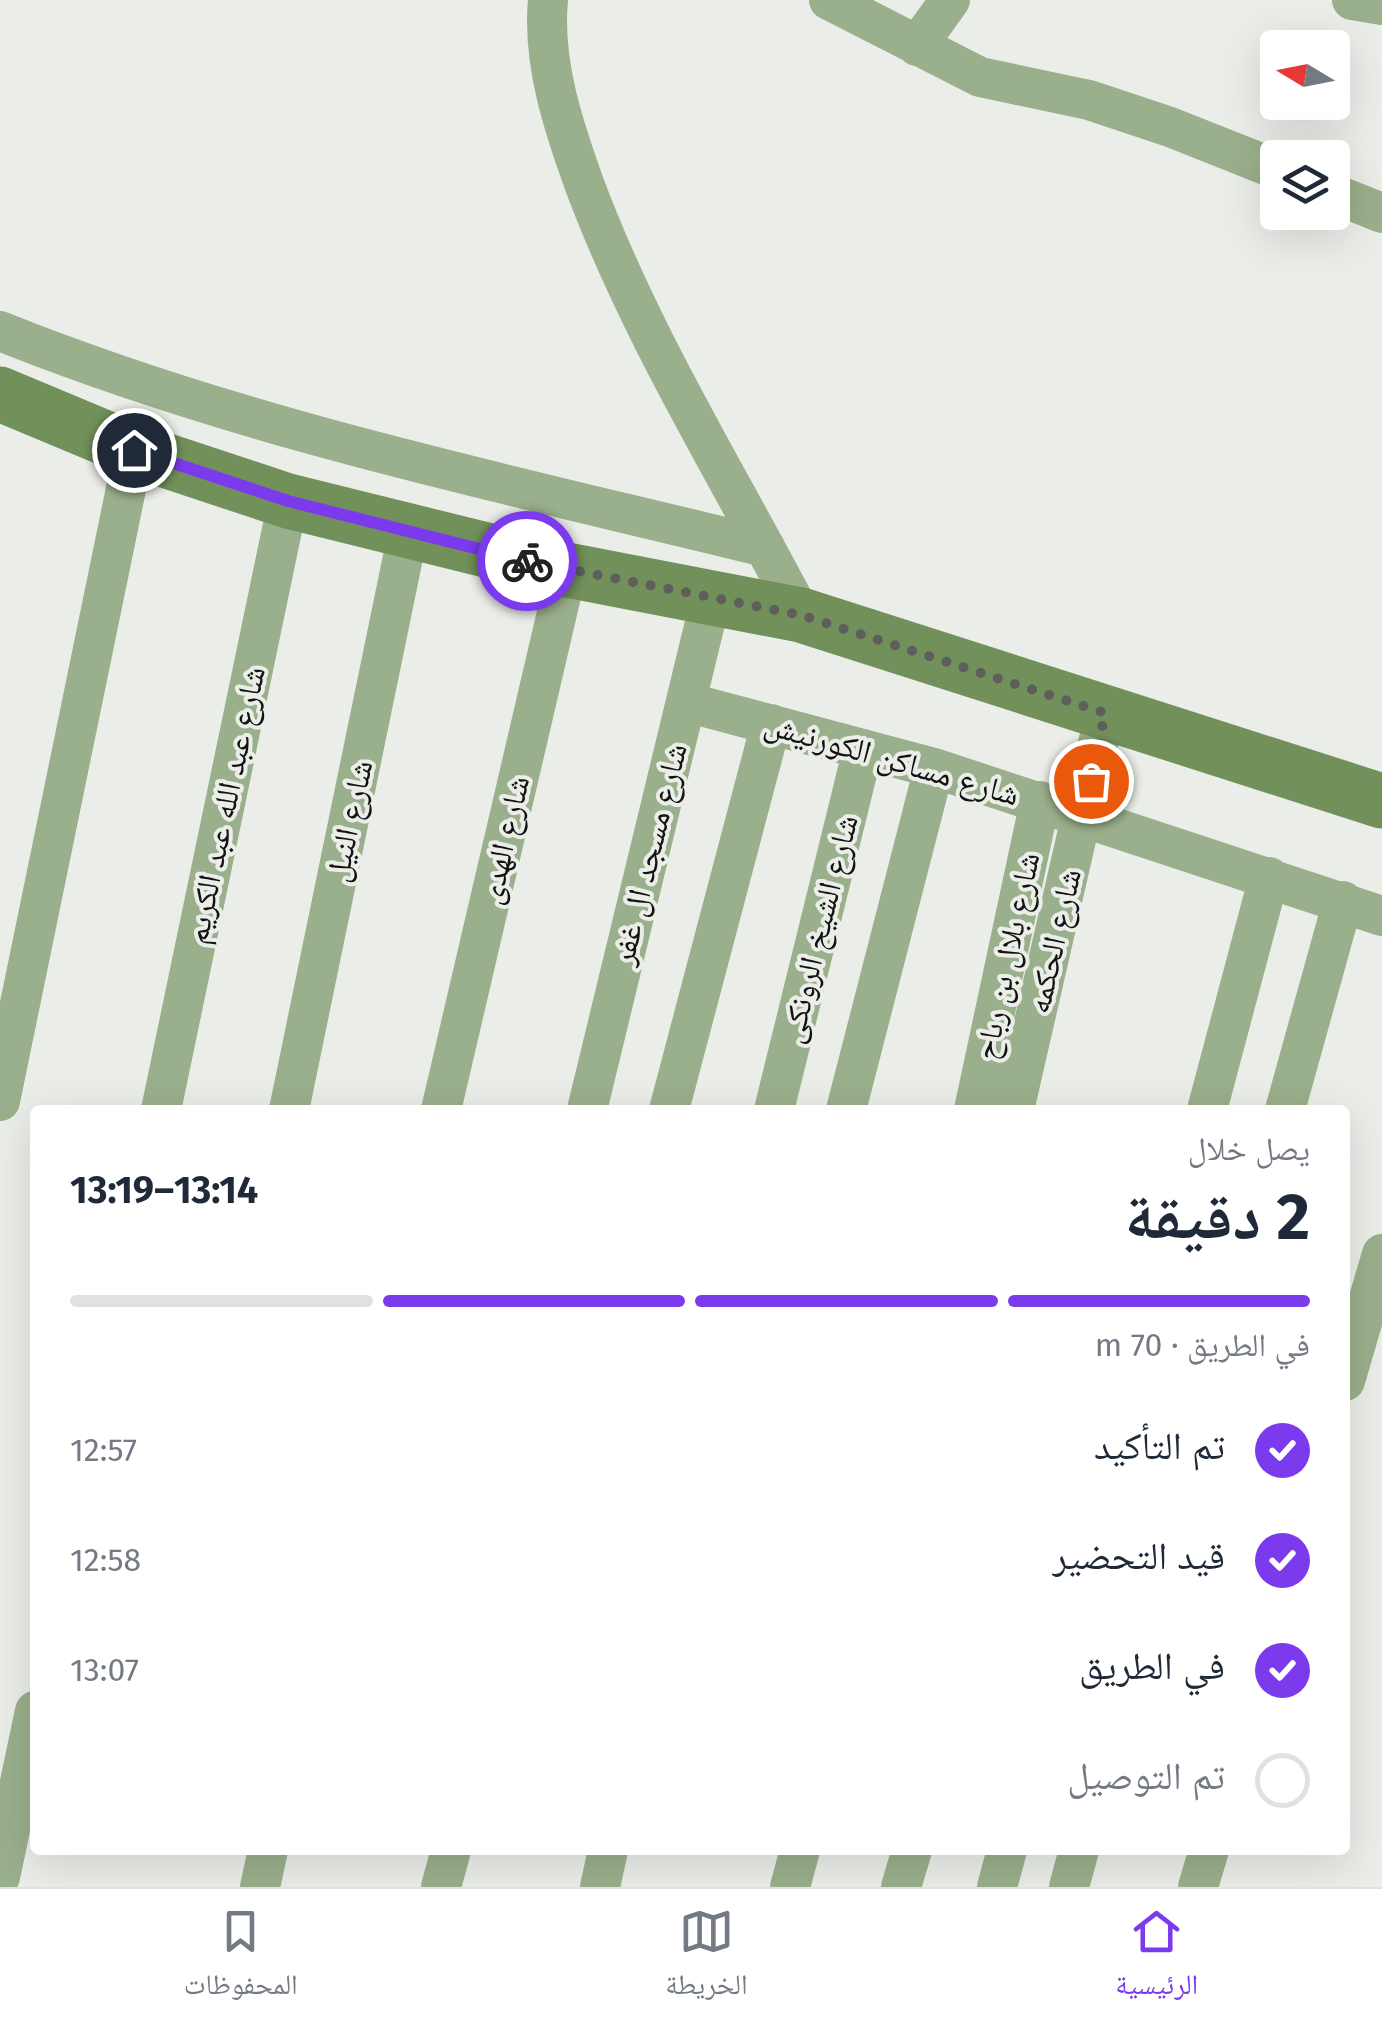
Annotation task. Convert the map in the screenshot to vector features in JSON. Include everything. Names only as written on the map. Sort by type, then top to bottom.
[{"type":"street","points":[[548,0],[550,58],[560,108],[597,216],[645,326],[801,615]]},
{"type":"street","points":[[829,0],[980,77],[1089,100],[1260,163]]},
{"type":"street","points":[[916,46],[950,0]]},
{"type":"street","points":[[1352,0],[1382,5]]},
{"type":"street","points":[[1350,200],[1382,213]]},
{"type":"street","points":[[0,331],[168,392],[379,454],[765,547]]},
{"type":"street","points":[[0,394],[134,450],[288,501],[567,570],[801,615],[1382,801]]},
{"type":"street","points":[[0,1101],[134,450]]},
{"type":"street","name":"شارع عبد الله عبد الكريم","points":[[162,1105],[288,501]]},
{"type":"street","name":"شارع النيل","points":[[291,1105],[408,532]]},
{"type":"street","name":"شارع الهدى","points":[[442,1105],[567,570]]},
{"type":"street","name":"شارع مسجد ال غفر","points":[[588,1105],[711,598]]},
{"type":"street","name":"شارع مساكن الكورنيش","points":[[686,702],[934,768],[1382,916]]},
{"type":"street","name":"شارع الحكمه","points":[[1015,1105],[1105,713]]},
{"type":"street","points":[[670,1105],[771,724]]},
{"type":"street","name":"شارع الشيخ الرونكى","points":[[775,1105],[863,749]]},
{"type":"street","points":[[847,1105],[934,768]]},
{"type":"street","name":"شارع بلال بن رباح","points":[[975,1105],[1040,801]]},
{"type":"street","points":[[1207,1105],[1269,877]]},
{"type":"street","points":[[1285,1105],[1342,902]]},
{"type":"street","points":[[1350,1365],[1382,1254]]},
{"type":"street","points":[[0,1877],[30,1734]]},
{"type":"street","points":[[260,1887],[267,1855]]},
{"type":"street","points":[[441,1887],[449,1855]]},
{"type":"street","points":[[600,1887],[607,1855]]},
{"type":"street","points":[[790,1887],[799,1855]]},
{"type":"street","points":[[901,1887],[911,1855]]},
{"type":"street","points":[[997,1887],[1006,1855]]},
{"type":"street","points":[[1068,1887],[1078,1855]]},
{"type":"street","points":[[1198,1887],[1208,1855]]},
{"type":"way so far","points":[[527,561],[801,615],[1105,713],[1091,781]]},
{"type":"route","points":[[134,450],[288,501],[527,561]]}]
